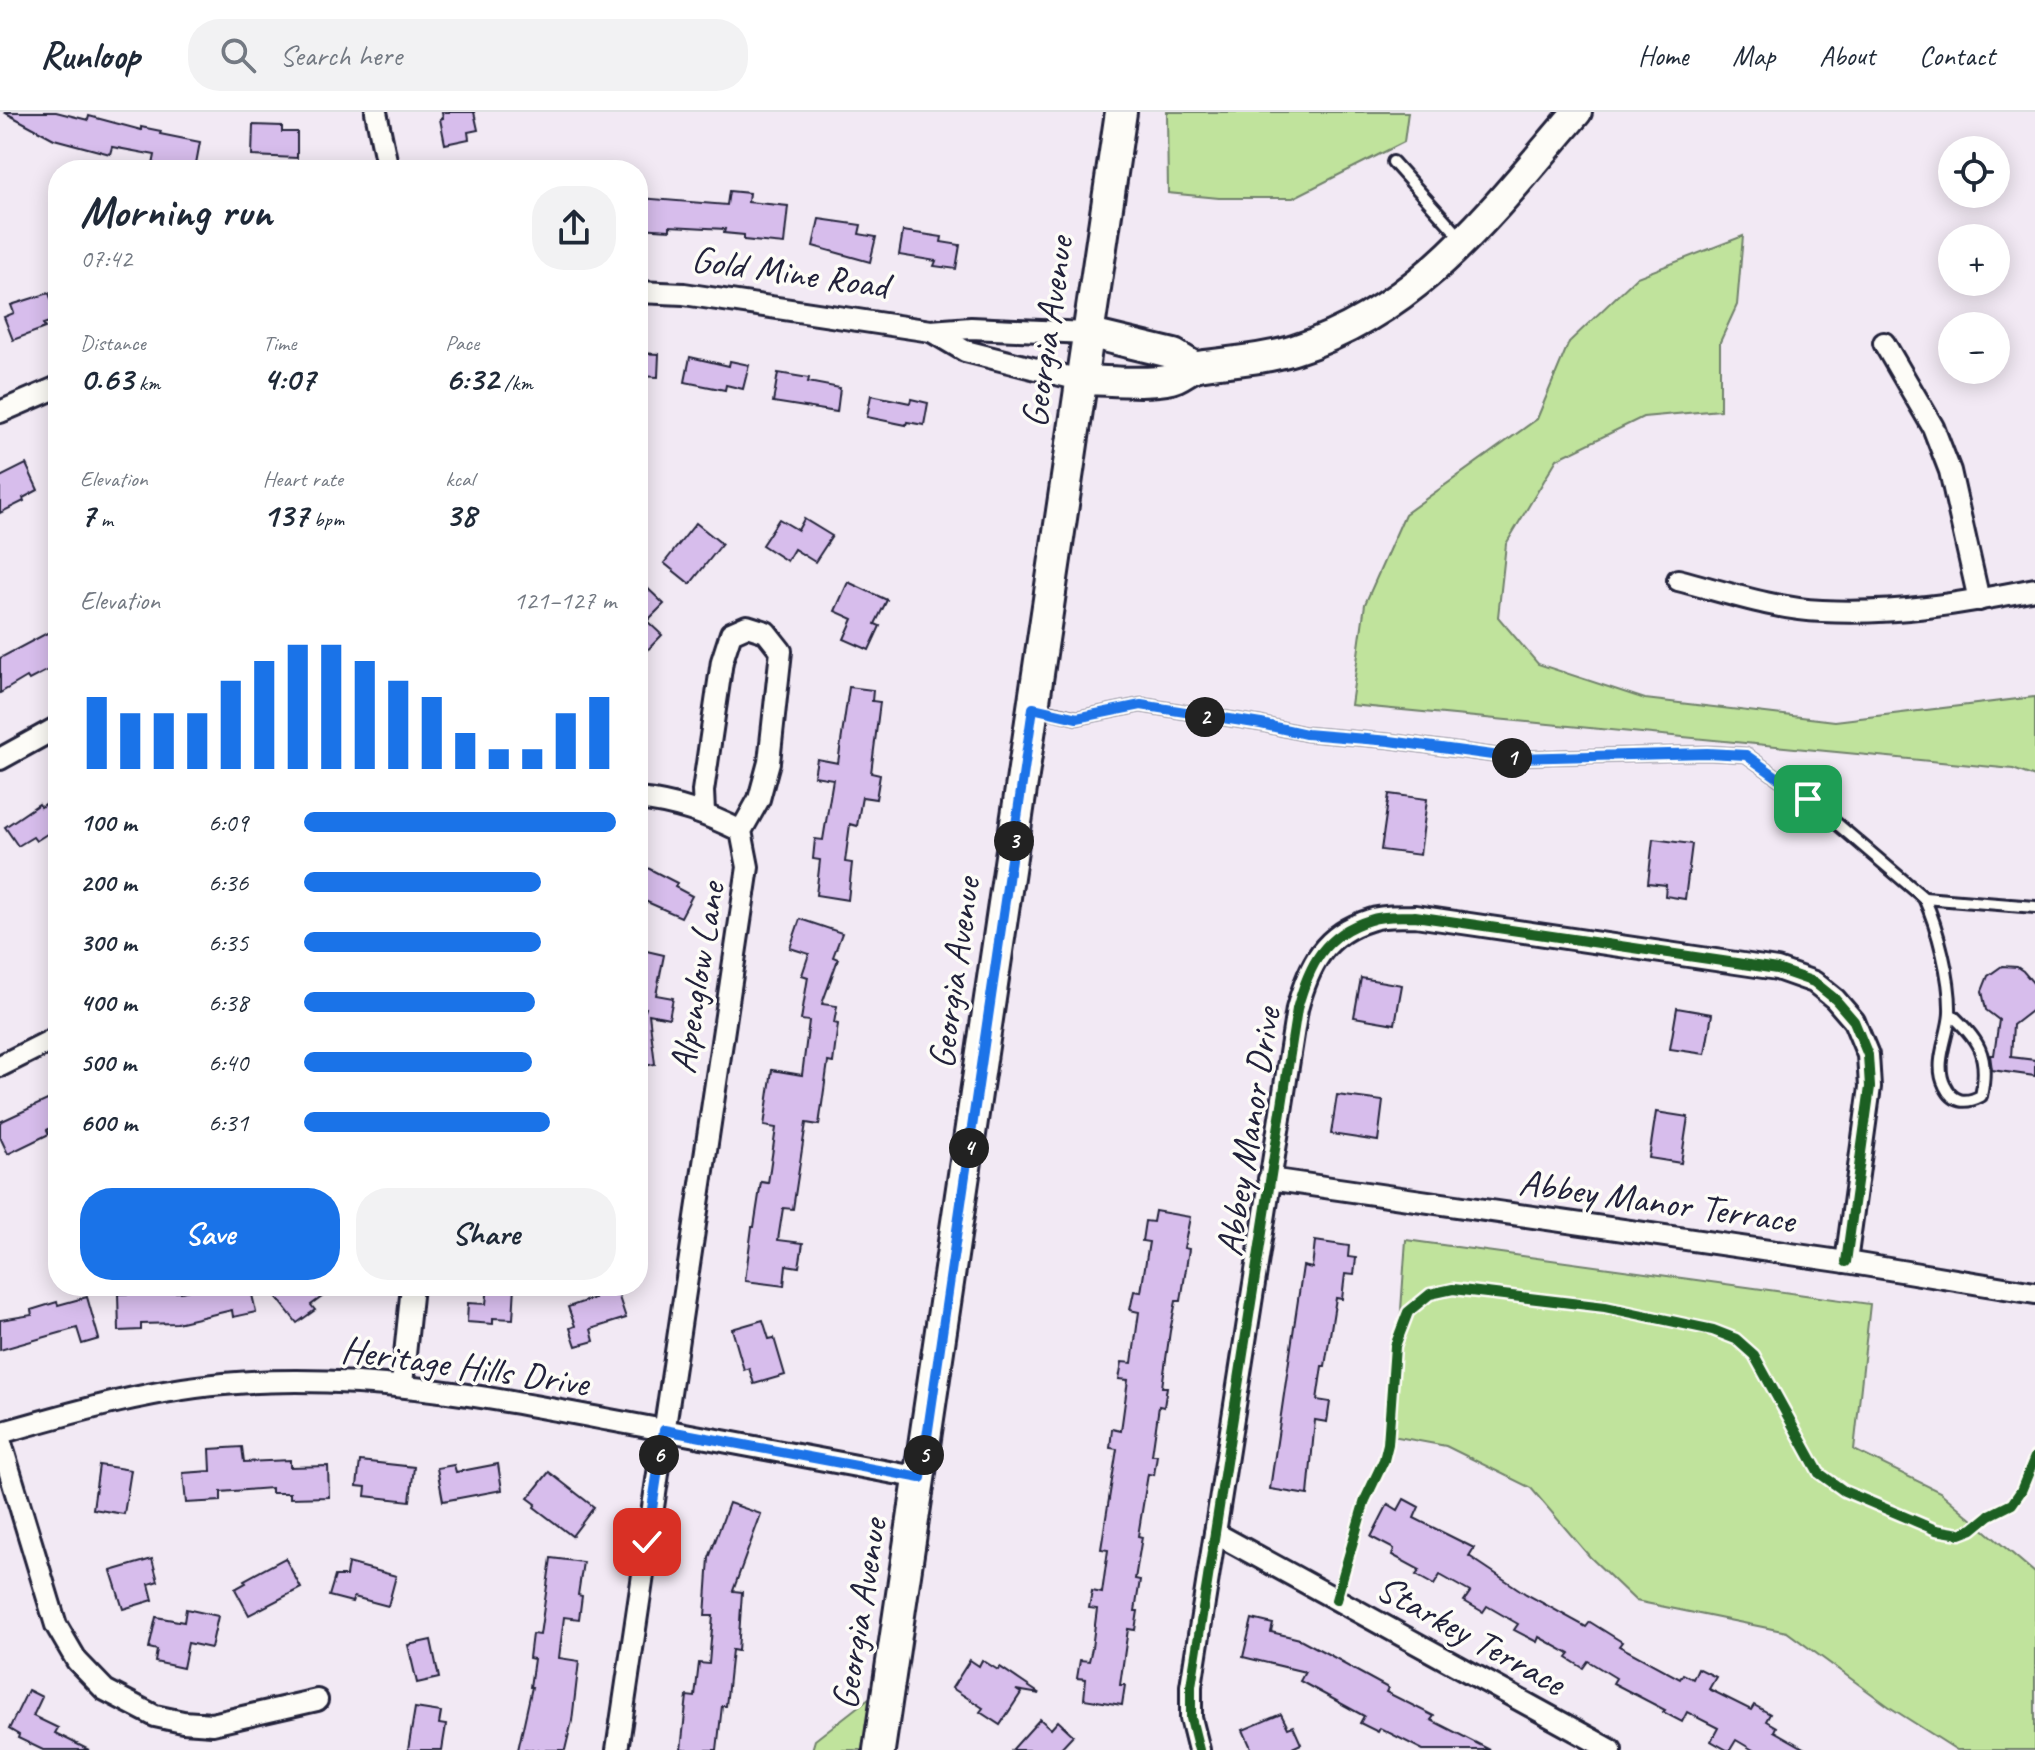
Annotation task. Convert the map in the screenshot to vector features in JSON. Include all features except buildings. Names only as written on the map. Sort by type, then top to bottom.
[{"type":"main road","name":"Georgia Avenue","points":[[879,1750],[1121,112]]},
{"type":"street","points":[[376,112],[386,160]]},
{"type":"street","name":"Gold Mine Road","points":[[931,331],[965,351],[1080,380],[1172,379],[1195,367],[1231,364],[1280,354],[1349,328],[1411,290],[1464,241],[1577,112]]},
{"type":"street","name":"Gold Mine Road","points":[[648,292],[684,294],[931,331],[971,328],[1087,333],[1174,354],[1195,367]]},
{"type":"street","points":[[1884,343],[1933,427],[1950,471],[1979,600]]},
{"type":"street","points":[[0,412],[48,391]]},
{"type":"street","points":[[1678,580],[1754,600],[1819,611],[1879,612],[1939,607],[2035,589]]},
{"type":"street","name":"Alpenglow Lane","points":[[617,1750],[748,867],[741,831],[759,799],[769,762],[781,651],[766,632],[747,626],[731,633],[722,661],[703,791],[704,812]]},
{"type":"street","points":[[0,759],[48,733]]},
{"type":"street","points":[[648,800],[704,812],[741,831]]},
{"type":"street","name":"Abbey Manor Drive","points":[[1197,1750],[1191,1718],[1191,1686],[1297,1009],[1311,965],[1334,937],[1371,919],[1415,916],[1777,969],[1814,982],[1854,1021],[1868,1055],[1870,1087],[1846,1262]]},
{"type":"street","points":[[0,1066],[48,1042]]},
{"type":"street","name":"Abbey Manor Terrace","points":[[1269,1179],[1846,1262],[2035,1293]]},
{"type":"street","points":[[402,1384],[411,1296]]},
{"type":"street","name":"Heritage Hills Drive","points":[[0,1433],[123,1402],[235,1383],[323,1381],[402,1384],[921,1478]]},
{"type":"street","points":[[0,1440],[56,1625],[77,1661],[105,1690],[155,1716],[212,1724],[317,1700]]},
{"type":"street","name":"Starkey Terrace","points":[[1215,1533],[1611,1750]]},
{"type":"lane","points":[[1393,162],[1464,241]]},
{"type":"lane","points":[[1033,708],[1077,718],[1141,705],[1306,734],[1390,741],[1514,758],[1707,753],[1746,755],[1808,799],[1924,898],[1934,921],[1950,1013],[1942,1077],[1952,1097],[1960,1102],[1971,1101],[1981,1096],[1984,1081],[1982,1056],[1975,1037],[1950,1013]]},
{"type":"lane","points":[[1924,898],[2035,907]]},
{"type":"green space","points":[[1167,112],[1408,112],[1404,142],[1293,198],[1219,198],[1168,193]]},
{"type":"green space","points":[[1743,236],[1737,305],[1720,342],[1720,410],[1643,417],[1557,459],[1506,544],[1498,617],[1538,664],[1645,699],[1835,721],[2035,697],[2035,777],[2013,769],[1351,705],[1365,604],[1405,514],[1537,419],[1569,342],[1637,277]]},
{"type":"green space","points":[[1406,1240],[1870,1304],[1854,1450],[1940,1492],[2035,1573],[2035,1750],[1957,1750],[1891,1708],[1787,1632],[1636,1601],[1590,1557],[1531,1488],[1446,1446],[1392,1436]]},
{"type":"green space","points":[[874,1694],[865,1750],[812,1750],[815,1740]]},
{"type":"cycle path","points":[[1199,1750],[1191,1718],[1191,1686],[1297,1009],[1313,965],[1341,934],[1375,918],[1415,916],[1777,969],[1814,982],[1835,999],[1854,1021],[1868,1055],[1870,1087],[1846,1262]]},
{"type":"cycle path","points":[[1336,1600],[1365,1500],[1388,1444],[1395,1346],[1408,1312],[1430,1294],[1453,1289],[1605,1307],[1713,1330],[1736,1339],[1754,1355],[1819,1473],[1844,1491],[1936,1530],[1960,1534],[2012,1504],[2035,1457]]},
{"type":"route","points":[[647,1542],[664,1430],[921,1478],[1033,708],[1077,718],[1141,705],[1306,734],[1390,741],[1514,758],[1652,757],[1707,753],[1746,755],[1808,799]]}]
